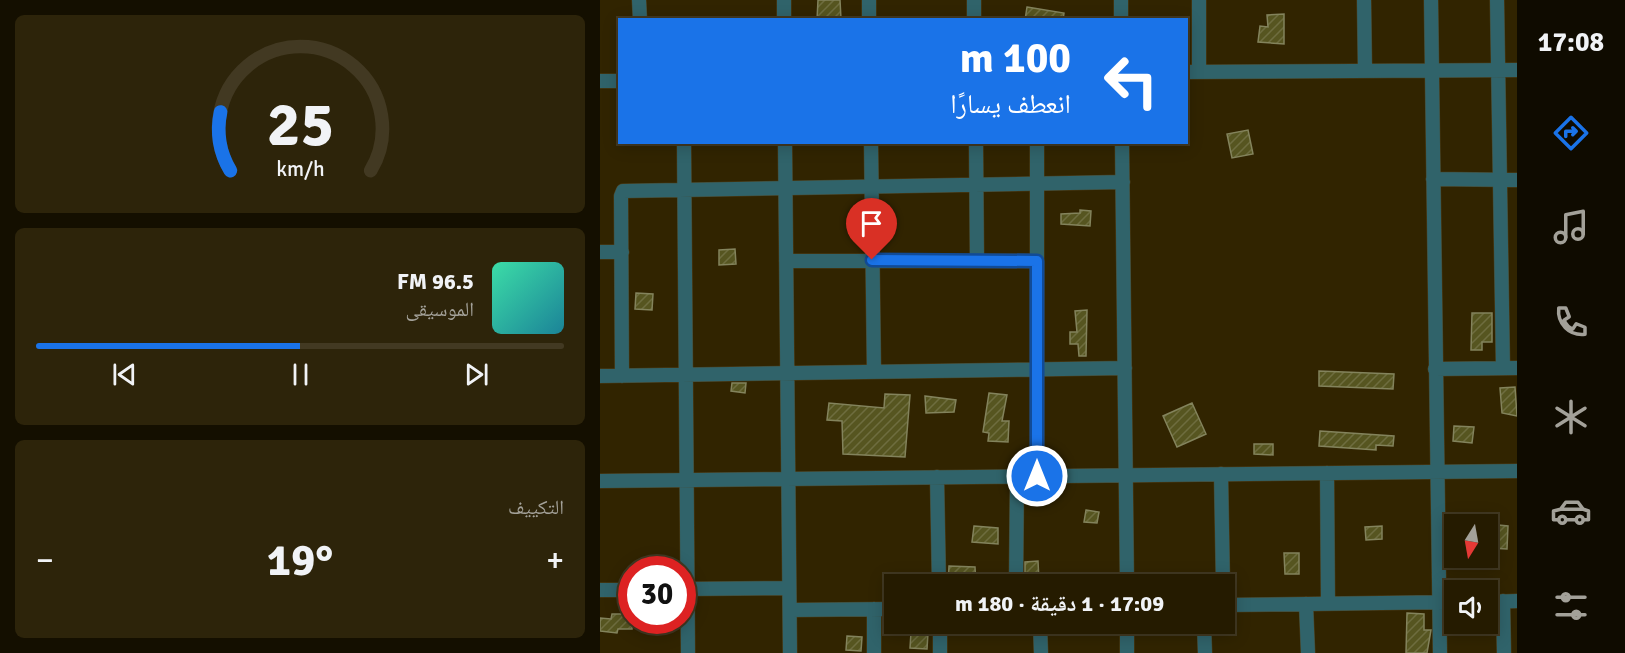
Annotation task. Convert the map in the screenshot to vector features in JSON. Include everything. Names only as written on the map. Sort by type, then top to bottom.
[{"type":"street","points":[[639,0],[639,18]]},
{"type":"street","points":[[784,0],[784,18]]},
{"type":"street","points":[[869,0],[869,18]]},
{"type":"street","points":[[974,0],[974,18]]},
{"type":"street","points":[[1121,0],[1121,18]]},
{"type":"street","points":[[1198,0],[1193,71],[1517,70]]},
{"type":"street","points":[[1364,0],[1365,71]]},
{"type":"street","points":[[1431,0],[1440,653]]},
{"type":"street","points":[[1435,369],[1510,368],[1500,178],[1497,0]]},
{"type":"street","points":[[600,81],[618,81]]},
{"type":"street","points":[[684,144],[685,556]]},
{"type":"street","points":[[785,144],[790,653]]},
{"type":"street","points":[[871,144],[873,372]]},
{"type":"street","points":[[976,144],[977,261]]},
{"type":"street","points":[[1037,144],[1037,476]]},
{"type":"street","points":[[1122,144],[1127,574]]},
{"type":"street","points":[[1433,179],[1517,180]]},
{"type":"street","points":[[622,376],[621,196],[623,192],[1123,182]]},
{"type":"street","points":[[600,252],[622,252]]},
{"type":"street","points":[[786,261],[1037,261]]},
{"type":"street","points":[[600,376],[1125,369]]},
{"type":"street","points":[[600,481],[1517,471]]},
{"type":"street","points":[[1327,473],[1328,604]]},
{"type":"street","points":[[1221,474],[1223,574]]},
{"type":"street","points":[[937,477],[939,574]]},
{"type":"street","points":[[1017,477],[1017,574]]},
{"type":"street","points":[[696,589],[789,588]]},
{"type":"street","points":[[600,590],[618,590]]},
{"type":"street","points":[[1503,653],[1510,601]]},
{"type":"street","points":[[1235,605],[1444,602]]},
{"type":"street","points":[[1306,604],[1308,653]]},
{"type":"street","points":[[874,609],[874,653]]},
{"type":"street","points":[[790,610],[884,609]]},
{"type":"street","points":[[687,634],[688,653]]},
{"type":"street","points":[[940,634],[940,653]]},
{"type":"street","points":[[1040,634],[1041,653]]},
{"type":"street","points":[[1127,634],[1127,653]]},
{"type":"street","points":[[1204,634],[1205,653]]},
{"type":"building","points":[[818,0],[840,0],[841,18],[817,18]]},
{"type":"building","points":[[1027,7],[1064,13],[1063,18],[1025,18]]},
{"type":"building","points":[[1284,14],[1284,44],[1258,42],[1260,26],[1268,27],[1267,15]]},
{"type":"building","points":[[1248,130],[1253,154],[1232,158],[1227,134]]},
{"type":"building","points":[[1080,210],[1091,211],[1090,226],[1061,224],[1061,214],[1080,213]]},
{"type":"building","points":[[735,249],[736,264],[719,265],[719,250]]},
{"type":"building","points":[[636,293],[653,294],[652,310],[635,309]]},
{"type":"building","points":[[1087,310],[1086,356],[1079,356],[1078,344],[1070,344],[1070,332],[1077,332],[1075,311]]},
{"type":"building","points":[[1472,313],[1492,313],[1492,342],[1482,342],[1482,350],[1471,350]]},
{"type":"building","points":[[1319,371],[1394,374],[1393,389],[1319,386]]},
{"type":"building","points":[[732,383],[746,383],[745,393],[731,391]]},
{"type":"building","points":[[1515,387],[1517,416],[1502,413],[1500,388]]},
{"type":"building","points":[[989,393],[1007,395],[1002,421],[1009,421],[1008,442],[988,441],[989,433],[983,432]]},
{"type":"building","points":[[885,394],[910,395],[905,457],[843,454],[842,421],[827,420],[829,403],[884,408]]},
{"type":"building","points":[[925,396],[956,400],[954,412],[926,413]]},
{"type":"building","points":[[1192,403],[1206,434],[1177,447],[1163,416]]},
{"type":"building","points":[[1454,426],[1474,427],[1472,443],[1453,441]]},
{"type":"building","points":[[1320,431],[1394,436],[1393,446],[1376,445],[1376,450],[1319,446]]},
{"type":"building","points":[[1254,444],[1273,444],[1273,455],[1254,454]]},
{"type":"building","points":[[1086,510],[1099,512],[1097,523],[1084,522]]},
{"type":"building","points":[[1498,525],[1508,526],[1507,549],[1498,548]]},
{"type":"building","points":[[974,526],[998,528],[998,544],[972,542]]},
{"type":"building","points":[[1382,526],[1382,539],[1366,540],[1365,527]]},
{"type":"building","points":[[1284,553],[1299,553],[1299,574],[1285,574]]},
{"type":"building","points":[[1038,561],[1039,574],[1025,574],[1025,562]]},
{"type":"building","points":[[949,566],[975,567],[975,574],[949,574]]},
{"type":"building","points":[[1407,613],[1424,614],[1424,630],[1431,630],[1427,653],[1406,653]]},
{"type":"building","points":[[612,614],[618,614],[617,633],[600,631],[600,618],[611,619]]},
{"type":"building","points":[[911,634],[928,634],[927,649],[910,648]]},
{"type":"building","points":[[847,636],[862,637],[861,651],[846,650]]},
{"type":"route","points":[[872,260],[1037,261],[1037,476]]}]
